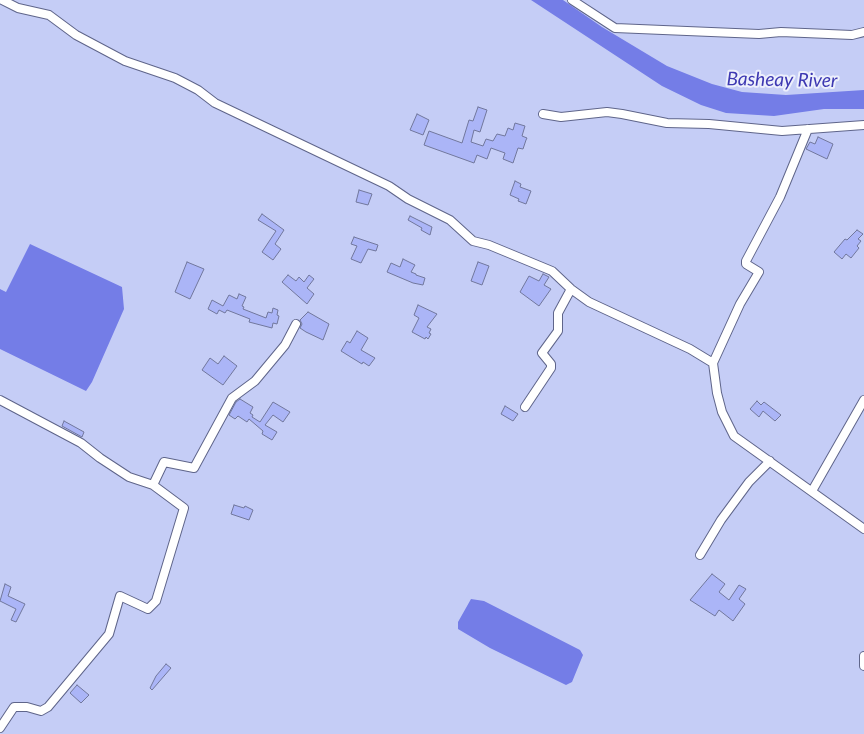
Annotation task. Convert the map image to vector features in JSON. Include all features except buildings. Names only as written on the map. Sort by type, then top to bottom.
[{"type":"street","points":[[2,0],[18,8],[49,15],[76,35],[126,61],[175,78],[198,90],[215,103],[389,186],[408,199],[450,220],[473,241],[489,245],[552,271],[571,289],[589,302],[690,349],[713,363]]},
{"type":"street","points":[[572,0],[615,28],[759,34],[781,32],[852,35],[864,32]]},
{"type":"street","points":[[543,114],[561,117],[607,112],[667,123],[709,124],[782,131],[864,125]]},
{"type":"street","points":[[808,129],[780,197],[746,261],[746,264],[759,272],[740,304],[713,363],[717,393],[722,412],[734,436],[864,529]]},
{"type":"street","points":[[526,407],[551,368],[551,364],[542,356],[542,353],[558,331],[558,313],[571,289]]},
{"type":"street","points":[[153,484],[164,462],[194,468],[232,398],[255,381],[285,345],[296,324]]},
{"type":"street","points":[[0,400],[81,443],[129,477],[153,484],[184,508],[156,601],[148,609],[120,596],[109,634],[48,706],[41,711],[26,707],[14,707],[0,728]]},
{"type":"street","points":[[812,491],[864,400]]},
{"type":"street","points":[[700,555],[749,482],[770,461]]},
{"type":"street","points":[[864,656],[864,666]]},
{"type":"water","points":[[531,0],[563,0],[602,27],[667,66],[712,84],[742,92],[786,95],[864,90],[864,109],[824,109],[774,116],[726,113],[701,105],[662,86]]},
{"type":"water","points":[[30,244],[122,287],[124,309],[92,382],[86,391],[0,349],[0,289],[6,292]]},
{"type":"water","points":[[471,599],[484,601],[580,650],[583,655],[572,682],[566,685],[490,648],[458,629],[458,622]]},
{"type":"water label","name":"Basheay River","points":[[782,80]]}]
